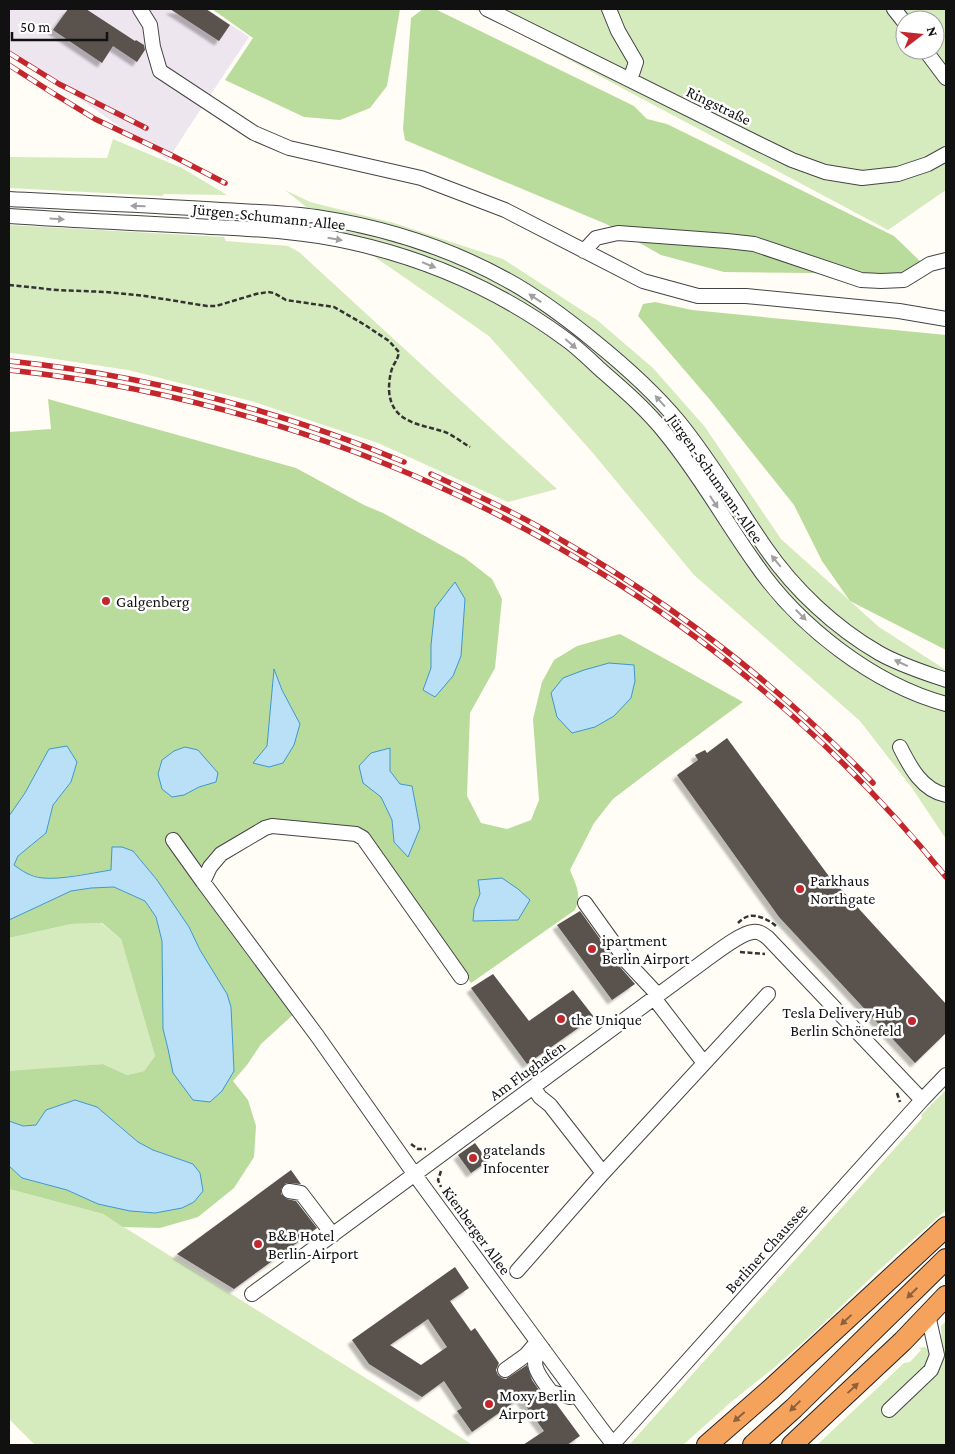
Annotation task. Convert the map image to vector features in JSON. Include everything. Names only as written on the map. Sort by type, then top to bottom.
[{"type":"highway","points":[[707,1445],[771,1389],[946,1227]]},
{"type":"highway","points":[[753,1445],[822,1381],[946,1258]]},
{"type":"highway","points":[[792,1445],[902,1341],[946,1296]]},
{"type":"street","points":[[140,9],[150,25],[160,71],[254,133],[290,148],[421,178],[505,210],[643,281],[698,296],[746,296],[899,311],[946,319]]},
{"type":"street","name":"Ringstraße","points":[[487,9],[792,160],[826,172],[862,178],[898,174],[928,164],[946,154]]},
{"type":"street","points":[[609,9],[618,31],[636,62],[630,80]]},
{"type":"street","points":[[932,60],[946,78]]},
{"type":"street","name":"Jürgen-Schumann-Allee","points":[[9,199],[183,207],[316,217],[361,226],[426,245],[464,259],[507,280],[573,325],[613,356],[650,390],[680,424],[714,469],[766,549],[793,582],[818,607],[848,632],[880,653],[946,680]]},
{"type":"street","name":"Jürgen-Schumann-Allee","points":[[9,216],[217,227],[283,232],[349,241],[412,258],[462,278],[497,296],[566,339],[635,399],[666,434],[700,480],[757,566],[804,620],[868,669],[894,683],[940,702],[946,712]]},
{"type":"street","points":[[584,251],[596,238],[618,233],[727,240],[754,244],[861,280],[881,281],[904,280],[930,264],[946,260]]},
{"type":"street","points":[[900,747],[912,769],[923,782],[937,793],[946,795]]},
{"type":"street","points":[[203,882],[210,867],[221,854],[265,828],[272,826],[356,834],[363,838],[461,977]]},
{"type":"street","name":"Kienberger Allee","points":[[173,840],[613,1444]]},
{"type":"street","points":[[585,903],[704,1063]]},
{"type":"street","name":"Am Flughafen","points":[[252,1294],[656,996],[744,934],[760,932],[768,938],[922,1100]]},
{"type":"street","points":[[517,1271],[603,1173],[768,994]]},
{"type":"street","name":"Berliner Chaussee","points":[[613,1444],[946,1075]]},
{"type":"street","points":[[533,1087],[540,1097],[550,1105],[603,1173]]},
{"type":"street","points":[[289,1191],[301,1193],[333,1235]]},
{"type":"street","points":[[889,1410],[931,1370],[934,1363],[937,1355],[928,1315]]},
{"type":"street","points":[[505,1370],[526,1355],[533,1345],[540,1345]]},
{"type":"path","points":[[9,285],[144,296],[208,306],[216,306],[268,292],[274,293],[286,300],[334,307],[389,341],[399,352],[398,359],[393,366],[390,376],[389,390],[393,405],[398,414],[413,424],[444,432],[470,447]]},
{"type":"path","points":[[739,952],[769,955]]},
{"type":"path","points":[[896,1091],[900,1102]]},
{"type":"shaded area","points":[[9,9],[207,9],[249,37],[168,160],[9,50]]},
{"type":"green space","points":[[212,9],[400,9],[387,86],[370,108],[340,120],[304,117],[225,80],[253,38]]},
{"type":"green space","points":[[423,9],[435,9],[634,106],[647,119],[667,124],[894,236],[922,263],[900,274],[724,272],[661,255],[606,224],[405,140],[403,129],[411,18]]},
{"type":"green space","points":[[474,9],[946,9],[946,190],[888,230]]},
{"type":"green space","points":[[113,139],[182,168],[227,195],[164,194],[162,196],[9,188],[9,157],[107,158]]},
{"type":"green space","points":[[285,190],[310,202],[394,223],[503,259],[597,320],[653,368],[705,427],[781,539],[879,627],[946,670],[946,839],[912,788],[860,721],[694,575],[592,452],[489,336],[330,226]]},
{"type":"green space","points":[[9,225],[224,237],[226,241],[288,246],[299,252],[557,489],[508,502],[378,443],[251,401],[128,370],[9,353]]},
{"type":"green space","points":[[655,302],[692,310],[946,335],[946,650],[850,601],[822,561],[794,505],[711,401],[638,316],[643,304]]},
{"type":"green space","points":[[48,399],[296,468],[465,558],[492,579],[502,599],[495,668],[470,713],[467,796],[481,823],[507,829],[531,820],[539,800],[533,719],[542,682],[554,660],[577,646],[620,634],[743,702],[613,799],[594,823],[570,870],[578,894],[575,910],[471,983],[376,849],[359,830],[285,822],[225,847],[198,884],[296,1012],[261,1044],[247,1065],[233,1081],[248,1100],[256,1126],[254,1157],[234,1188],[198,1217],[160,1228],[123,1227],[103,1214],[9,1189],[9,1166],[22,1178],[67,1190],[98,1204],[193,1164],[153,1150],[138,1142],[97,1107],[75,1100],[46,1110],[36,1125],[23,1126],[9,1121],[9,1071],[103,1064],[127,1075],[144,1071],[155,1056],[121,939],[102,923],[71,924],[9,938],[9,920],[71,891],[91,888],[114,887],[145,901],[156,917],[162,941],[163,1029],[168,1049],[234,1071],[232,1041],[200,950],[189,927],[157,880],[133,851],[111,870],[59,878],[42,878],[25,873],[14,865],[18,856],[46,833],[53,805],[71,782],[49,749],[25,793],[9,816],[9,432],[51,429]],"holes":[[[431,668],[435,697],[423,690]],[[274,670],[300,724],[254,763],[267,746]],[[389,748],[390,771],[400,784],[412,786],[420,828],[408,856],[394,842],[392,820],[381,797]],[[480,894],[518,920],[473,921],[474,909]]]},
{"type":"green space","points":[[101,923],[121,939],[155,1056],[144,1071],[127,1075],[103,1064],[9,1072],[9,938],[71,924]]},
{"type":"green space","points":[[946,1090],[946,1210],[811,1335],[683,1445],[629,1445],[922,1118],[921,1115]]},
{"type":"green space","points":[[9,1189],[103,1214],[473,1445],[35,1445],[9,1419]]},
{"type":"green space","points":[[946,1321],[946,1445],[817,1445],[904,1363],[910,1362],[921,1350],[919,1348],[925,1347],[933,1354],[942,1353],[941,1326]]},
{"type":"water","points":[[455,582],[465,599],[461,656],[453,676],[435,697],[423,690],[431,668],[431,645],[435,608]]},
{"type":"water","points":[[609,663],[634,665],[635,681],[631,698],[614,716],[595,727],[572,733],[557,717],[551,693],[563,678]]},
{"type":"water","points":[[274,669],[282,690],[300,724],[294,745],[283,763],[269,767],[253,763],[267,746]]},
{"type":"water","points":[[67,746],[77,762],[71,782],[53,805],[46,833],[18,856],[14,865],[31,875],[43,878],[58,878],[111,870],[112,847],[122,847],[133,851],[157,880],[189,927],[200,950],[227,994],[231,1007],[234,1071],[222,1091],[210,1102],[193,1100],[173,1073],[163,1029],[162,941],[156,917],[145,901],[114,887],[91,888],[71,891],[9,920],[9,816],[25,793],[49,749]]},
{"type":"water","points":[[185,747],[198,750],[218,773],[216,782],[199,787],[184,795],[172,797],[162,789],[158,774],[162,760],[174,751]]},
{"type":"water","points":[[390,748],[390,771],[400,784],[412,786],[420,828],[408,857],[394,842],[392,820],[381,797],[363,783],[359,766],[371,753]]},
{"type":"water","points":[[502,878],[530,900],[518,920],[473,921],[474,909],[480,894],[478,880]]},
{"type":"water","points":[[75,1100],[97,1107],[138,1142],[153,1150],[193,1164],[200,1173],[203,1191],[194,1202],[182,1208],[155,1213],[130,1211],[98,1204],[67,1190],[22,1178],[9,1166],[9,1121],[23,1126],[36,1125],[46,1110]]},
{"type":"building","points":[[68,9],[86,9],[144,45],[145,50],[137,62],[113,46],[102,63],[53,30]]},
{"type":"building","points":[[170,9],[206,9],[230,25],[219,41]]},
{"type":"building","name":"Parkhaus Northgate","points":[[727,738],[828,875],[946,1004],[946,1033],[915,1063],[779,917],[677,775],[698,760],[695,755],[705,750],[707,753]]},
{"type":"building","name":"ipartment Berlin Airport","points":[[580,911],[621,968],[635,984],[612,1000],[557,925]]},
{"type":"building","name":"the Unique","points":[[493,974],[529,1021],[573,990],[594,1017],[527,1064],[471,988]]},
{"type":"building","name":"gatelands Infocenter","points":[[475,1143],[488,1161],[471,1173],[458,1155]]},
{"type":"building","points":[[291,1170],[301,1184],[286,1183],[281,1189],[281,1194],[287,1199],[296,1201],[317,1228],[234,1289],[177,1254]]},
{"type":"building","points":[[455,1267],[469,1288],[450,1301],[471,1331],[475,1328],[499,1363],[496,1370],[498,1375],[506,1379],[527,1365],[532,1380],[544,1397],[555,1402],[580,1436],[567,1445],[523,1445],[544,1431],[520,1398],[472,1432],[457,1411],[462,1408],[444,1381],[422,1397],[369,1364],[352,1340]],"holes":[[[428,1319],[447,1347],[421,1365],[390,1345]]]},
{"type":"railway","points":[[9,53],[59,84],[146,128]]},
{"type":"railway","points":[[9,65],[95,119],[225,183]]},
{"type":"railway","points":[[9,361],[110,375],[210,397],[308,426],[404,462]]},
{"type":"railway","points":[[9,370],[145,391],[277,425],[405,472],[528,530],[644,601],[753,682],[854,774],[946,877]]},
{"type":"railway","points":[[431,474],[531,523],[647,593],[727,651],[765,682],[802,714],[873,783]]},
{"type":"place","name":"Galgenberg","points":[[106,601]]},
{"type":"place","name":"Parkhaus Northgate","points":[[800,889]]},
{"type":"place","name":"ipartment Berlin Airport","points":[[592,949]]},
{"type":"place","name":"the Unique","points":[[561,1019]]},
{"type":"place","name":"Tesla Delivery Hub Berlin Schönefeld","points":[[912,1021]]},
{"type":"place","name":"gatelands Infocenter","points":[[473,1158]]},
{"type":"place","name":"B&B Hotel Berlin-Airport","points":[[258,1244]]},
{"type":"place","name":"Moxy Berlin Airport","points":[[489,1404]]}]
